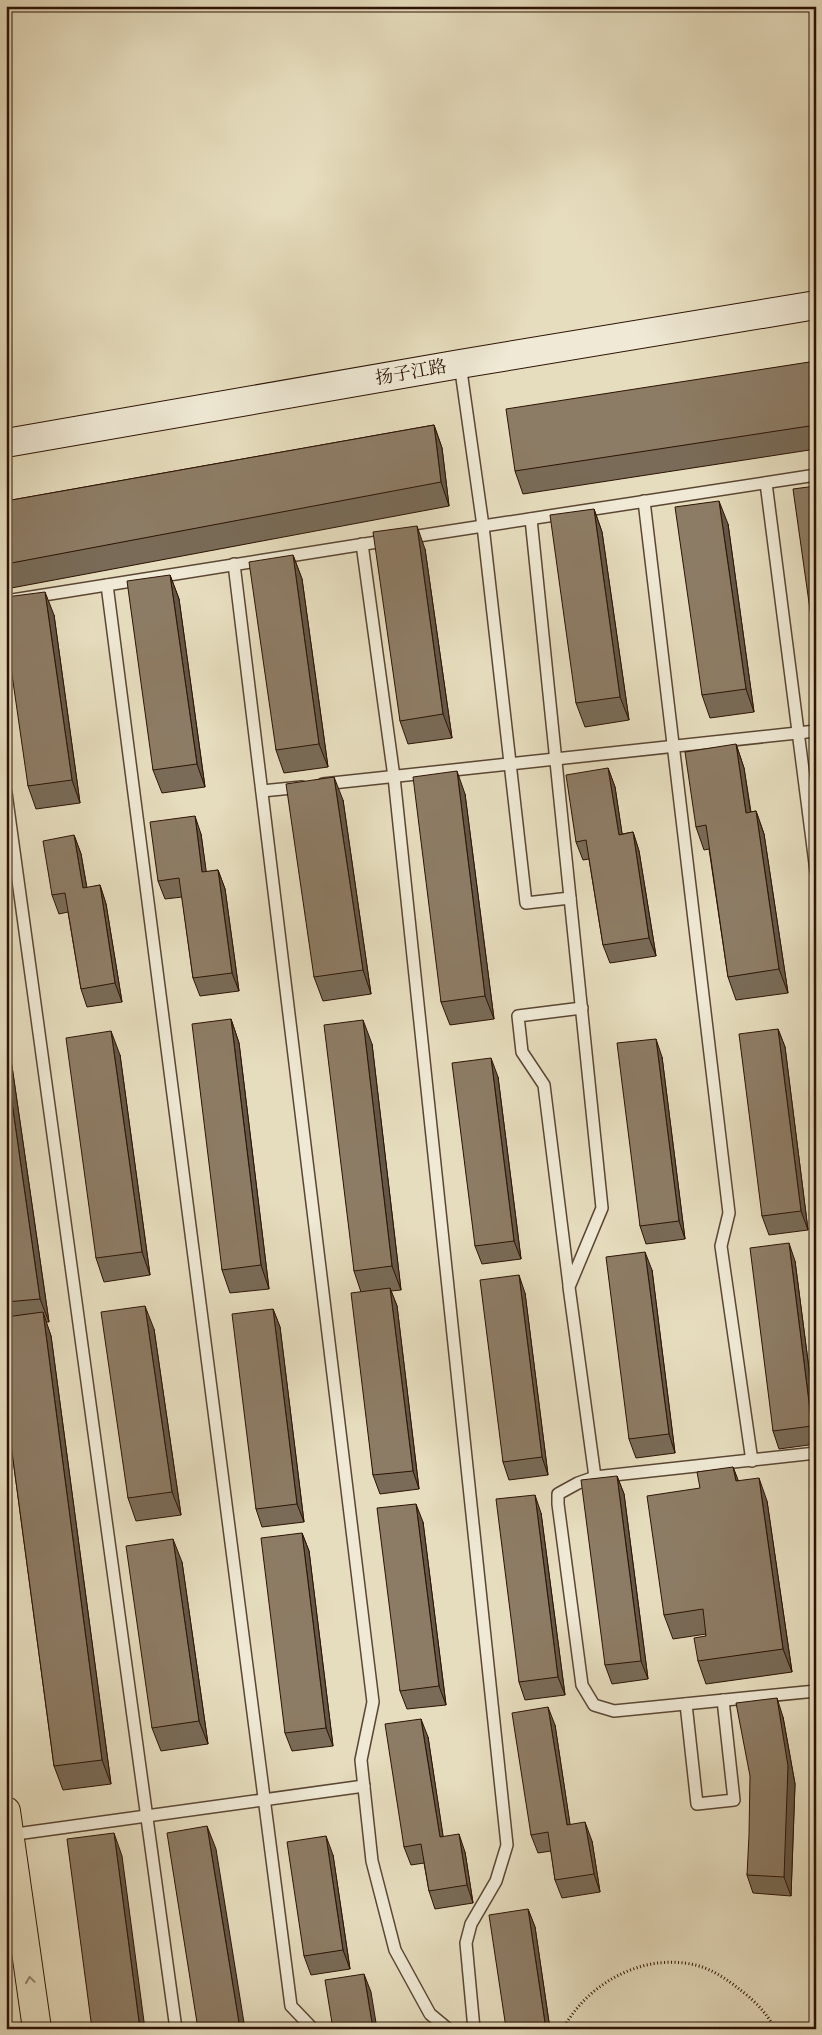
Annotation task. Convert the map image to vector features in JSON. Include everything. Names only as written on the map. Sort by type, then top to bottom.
[{"type":"main road","points":[[7,1827],[37,2029]]},
{"type":"street","name":"扬子江路","points":[[6,442],[816,305]]},
{"type":"lane","points":[[460,364],[483,526],[526,903],[570,898]]},
{"type":"lane","points":[[6,601],[362,544],[816,475]]},
{"type":"lane","points":[[766,483],[816,871]]},
{"type":"lane","points":[[644,501],[729,1214],[721,1246],[752,1461]]},
{"type":"lane","points":[[531,519],[602,1208],[569,1287]]},
{"type":"lane","points":[[362,544],[394,777],[507,1845],[496,1882],[471,1924],[466,1943],[474,2029]]},
{"type":"lane","points":[[234,564],[373,1702],[361,1760],[372,1861],[396,1950],[430,2014],[432,2029]]},
{"type":"lane","points":[[107,585],[290,2006],[313,2029]]},
{"type":"lane","points":[[262,791],[816,731]]},
{"type":"lane","points":[[6,793],[176,2029]]},
{"type":"lane","points":[[582,1008],[518,1016],[522,1052],[544,1085],[595,1477]]},
{"type":"lane","points":[[816,1454],[595,1477],[578,1482],[558,1494],[582,1685],[594,1705],[614,1710],[816,1691]]},
{"type":"lane","points":[[686,1704],[697,1804],[734,1800],[723,1700]]},
{"type":"lane","points":[[7,1827],[146,1816],[364,1786]]},
{"type":"lane","points":[[430,2014],[448,2029]]},
{"type":"path","points":[[563,2029],[571,2014],[590,1993],[618,1974],[640,1966],[666,1962],[699,1966],[729,1981],[750,1998],[771,2022],[774,2029]]},
{"type":"building","points":[[816,361],[816,425],[515,471],[506,409]]},
{"type":"building","points":[[434,425],[441,482],[6,564],[6,501]]},
{"type":"building","points":[[816,486],[816,652],[793,489]]},
{"type":"building","points":[[719,501],[746,689],[702,695],[675,507]]},
{"type":"building","points":[[594,509],[620,697],[576,703],[550,515]]},
{"type":"building","points":[[417,526],[443,714],[400,721],[373,532]]},
{"type":"building","points":[[293,555],[319,744],[276,750],[249,562]]},
{"type":"building","points":[[170,575],[197,764],[153,770],[127,581]]},
{"type":"building","points":[[45,592],[72,780],[28,786],[6,633],[6,597]]},
{"type":"building","points":[[813,743],[816,743],[816,759]]},
{"type":"building","points":[[736,744],[746,813],[756,811],[779,969],[728,977],[706,825],[696,827],[685,752]]},
{"type":"building","points":[[608,768],[619,835],[633,832],[649,938],[603,945],[586,840],[576,842],[566,775]]},
{"type":"building","points":[[457,771],[485,996],[441,1002],[413,777]]},
{"type":"building","points":[[334,777],[363,970],[314,977],[286,784]]},
{"type":"building","points":[[195,816],[202,872],[218,870],[232,973],[193,978],[179,878],[158,881],[150,822]]},
{"type":"building","points":[[74,835],[83,888],[100,885],[115,983],[81,989],[65,893],[52,895],[43,841]]},
{"type":"building","points":[[231,1019],[261,1265],[222,1270],[192,1024]]},
{"type":"building","points":[[363,1020],[392,1266],[354,1271],[324,1025]]},
{"type":"building","points":[[778,1029],[801,1211],[762,1216],[739,1034]]},
{"type":"building","points":[[111,1031],[142,1252],[96,1258],[66,1038]]},
{"type":"building","points":[[656,1039],[679,1221],[640,1226],[617,1043]]},
{"type":"building","points":[[491,1058],[514,1241],[475,1246],[452,1063]]},
{"type":"building","points":[[6,1061],[40,1299],[6,1302]]},
{"type":"building","points":[[789,1243],[812,1426],[773,1431],[750,1248]]},
{"type":"building","points":[[645,1252],[669,1434],[629,1439],[606,1257]]},
{"type":"building","points":[[519,1275],[542,1457],[503,1462],[480,1280]]},
{"type":"building","points":[[390,1288],[413,1471],[373,1475],[351,1293]]},
{"type":"building","points":[[145,1306],[172,1492],[128,1498],[101,1312]]},
{"type":"building","points":[[273,1309],[297,1504],[256,1509],[232,1314]]},
{"type":"building","points":[[43,1312],[102,1760],[54,1766],[6,1407],[6,1317]]},
{"type":"building","points":[[733,1467],[736,1481],[759,1478],[783,1649],[698,1661],[694,1638],[706,1636],[703,1609],[664,1615],[647,1496],[700,1488],[697,1472]]},
{"type":"building","points":[[617,1476],[641,1661],[605,1665],[581,1480]]},
{"type":"building","points":[[535,1495],[558,1677],[519,1682],[496,1499]]},
{"type":"building","points":[[416,1504],[439,1686],[400,1691],[377,1508]]},
{"type":"building","points":[[302,1533],[326,1728],[285,1733],[261,1538]]},
{"type":"building","points":[[173,1539],[199,1721],[152,1728],[126,1546]]},
{"type":"building","points":[[777,1698],[788,1766],[784,1877],[747,1875],[750,1776],[736,1703]]},
{"type":"building","points":[[548,1707],[567,1825],[585,1822],[594,1874],[555,1880],[548,1832],[531,1835],[512,1713]]},
{"type":"building","points":[[421,1719],[440,1837],[459,1834],[467,1885],[429,1891],[421,1844],[404,1847],[385,1724]]},
{"type":"building","points":[[207,1826],[240,2029],[198,2029],[167,1833]]},
{"type":"building","points":[[114,1833],[140,2029],[92,2029],[67,1839]]},
{"type":"building","points":[[326,1836],[343,1950],[304,1956],[287,1842]]},
{"type":"building","points":[[528,1909],[545,2023],[506,2028],[489,1915]]},
{"type":"building","points":[[364,1974],[373,2029],[333,2029],[325,1980]]}]
